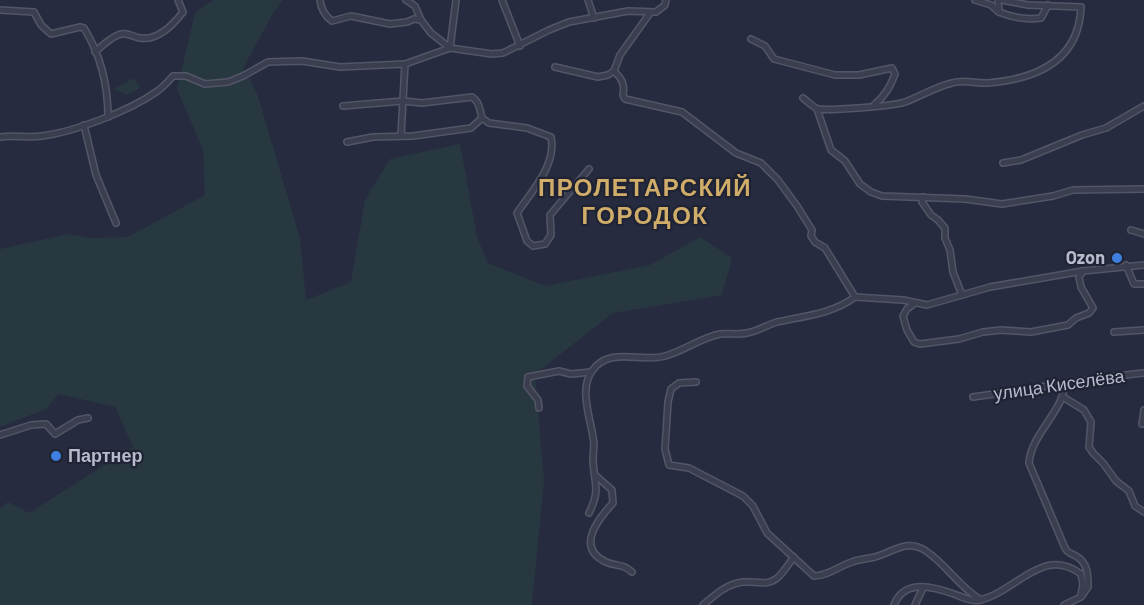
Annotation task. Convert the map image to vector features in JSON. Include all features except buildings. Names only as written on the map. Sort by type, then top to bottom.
[{"type":"street","points":[[95,52],[124,33],[142,39],[159,34],[171,27],[183,12],[178,0]]},
{"type":"street","points":[[320,0],[326,16],[332,21],[351,16],[390,24],[414,19],[421,20]]},
{"type":"street","points":[[406,0],[415,6],[421,20],[431,33],[450,48]]},
{"type":"street","points":[[450,48],[456,0]]},
{"type":"street","points":[[502,0],[520,46]]},
{"type":"street","points":[[588,0],[594,18]]},
{"type":"street","points":[[0,137],[44,136],[108,117],[156,92],[173,76],[186,76],[205,84],[228,82],[268,62],[288,60],[339,67],[405,64],[450,48],[492,54],[503,53],[569,22],[628,11],[657,12],[665,5],[666,0]]},
{"type":"street","points":[[975,0],[991,5],[999,12],[1009,16],[1029,19],[1041,18],[1048,5]]},
{"type":"street","points":[[817,109],[904,103],[937,86],[961,80],[987,83],[1029,76],[1064,56],[1076,37],[1081,7],[1000,0],[999,12]]},
{"type":"street","points":[[0,10],[34,12],[41,25],[51,34],[84,28],[95,52],[108,93],[108,117]]},
{"type":"street","points":[[555,67],[598,77],[614,71],[620,55],[650,13]]},
{"type":"street","points":[[751,39],[765,46],[774,59],[835,75],[859,75],[892,68],[895,74],[890,86],[884,97],[872,106]]},
{"type":"street","points":[[401,135],[405,64]]},
{"type":"street","points":[[614,71],[621,78],[625,99],[682,112],[736,153],[761,164],[778,180],[797,206],[812,230],[811,236],[815,242],[825,248],[855,297]]},
{"type":"street","points":[[343,106],[403,101],[422,103],[472,97],[476,99],[482,118],[489,123],[526,128],[551,138],[549,165],[517,213],[527,241],[533,246],[545,244],[551,235],[549,215],[589,169]]},
{"type":"street","points":[[802,98],[817,109],[831,150],[845,161],[860,184],[882,196],[965,198],[1002,204],[1053,196],[1073,190],[1144,189]]},
{"type":"street","points":[[1003,163],[1021,160],[1082,135],[1106,128],[1144,106]]},
{"type":"street","points":[[347,142],[373,137],[413,136],[471,128],[482,118]]},
{"type":"street","points":[[84,125],[96,175],[116,223]]},
{"type":"street","points":[[923,197],[922,202],[928,212],[945,228],[952,272],[962,295]]},
{"type":"street","points":[[1131,230],[1144,234]]},
{"type":"street","points":[[589,513],[596,499],[594,438],[588,420],[588,401],[585,391],[591,372],[603,359],[624,356],[649,358],[664,356],[722,334],[746,334],[775,323],[814,315],[846,303],[855,297],[903,300],[927,305],[990,287],[1083,271],[1144,265]]},
{"type":"street","points":[[1126,266],[1134,284],[1144,284]]},
{"type":"street","points":[[915,303],[907,309],[903,316],[914,342],[920,344],[959,339],[983,332],[1001,330],[1031,332],[1068,325],[1076,318],[1089,313],[1093,308],[1081,287],[1079,278],[1083,271]]},
{"type":"street","points":[[1114,332],[1144,330]]},
{"type":"street","points":[[538,408],[538,400],[527,386],[528,376],[559,371],[571,374],[591,372]]},
{"type":"street","name":"улица Киселёва","points":[[973,397],[1031,387],[1064,385],[1085,380],[1144,373]]},
{"type":"street","points":[[696,382],[679,383],[671,389],[665,449],[669,465],[689,468],[742,496],[753,507],[767,533],[814,576],[823,576],[852,561],[875,557],[901,546],[910,545],[925,549],[962,586],[981,600]]},
{"type":"street","points":[[1064,385],[1063,397],[1030,452],[1029,463],[1068,553],[1077,557],[1085,565],[1088,587],[1081,597],[1064,605]]},
{"type":"street","points":[[1063,397],[1084,410],[1091,422],[1089,447],[1116,480],[1129,491],[1135,506],[1144,512]]},
{"type":"street","points":[[1142,424],[1144,410]]},
{"type":"street","points":[[0,435],[31,425],[46,424],[55,434],[78,420],[88,418]]},
{"type":"street","points":[[595,474],[612,490],[613,503],[600,517],[592,532],[590,542],[594,553],[604,562],[625,566],[632,572]]},
{"type":"street","points":[[703,605],[717,592],[731,585],[744,582],[764,583],[776,578],[794,556]]},
{"type":"street","points":[[894,605],[903,590],[914,586],[944,590],[974,601],[981,600],[997,595],[1042,567],[1054,564],[1073,568],[1081,574],[1083,584],[1081,597]]},
{"type":"street","points":[[915,605],[923,588]]},
{"type":"shaded area","points":[[213,0],[283,0],[275,10],[243,68],[257,93],[300,238],[306,300],[351,282],[365,200],[390,159],[460,144],[477,237],[488,263],[545,286],[650,265],[700,237],[732,258],[722,295],[613,313],[535,374],[544,481],[532,605],[0,605],[0,508],[8,502],[29,513],[133,447],[115,407],[59,394],[46,409],[0,427],[0,249],[69,234],[91,238],[128,237],[205,195],[203,150],[177,89],[195,13]]},
{"type":"shaded area","points":[[134,78],[140,88],[127,95],[114,89]]},
{"type":"place","name":"Ozon","points":[[1117,258]]},
{"type":"place","name":"Партнер","points":[[56,456]]},
{"type":"district","name":"ПРОЛЕТАРСКИЙ ГОРОДОК","points":[[645,202]]}]
